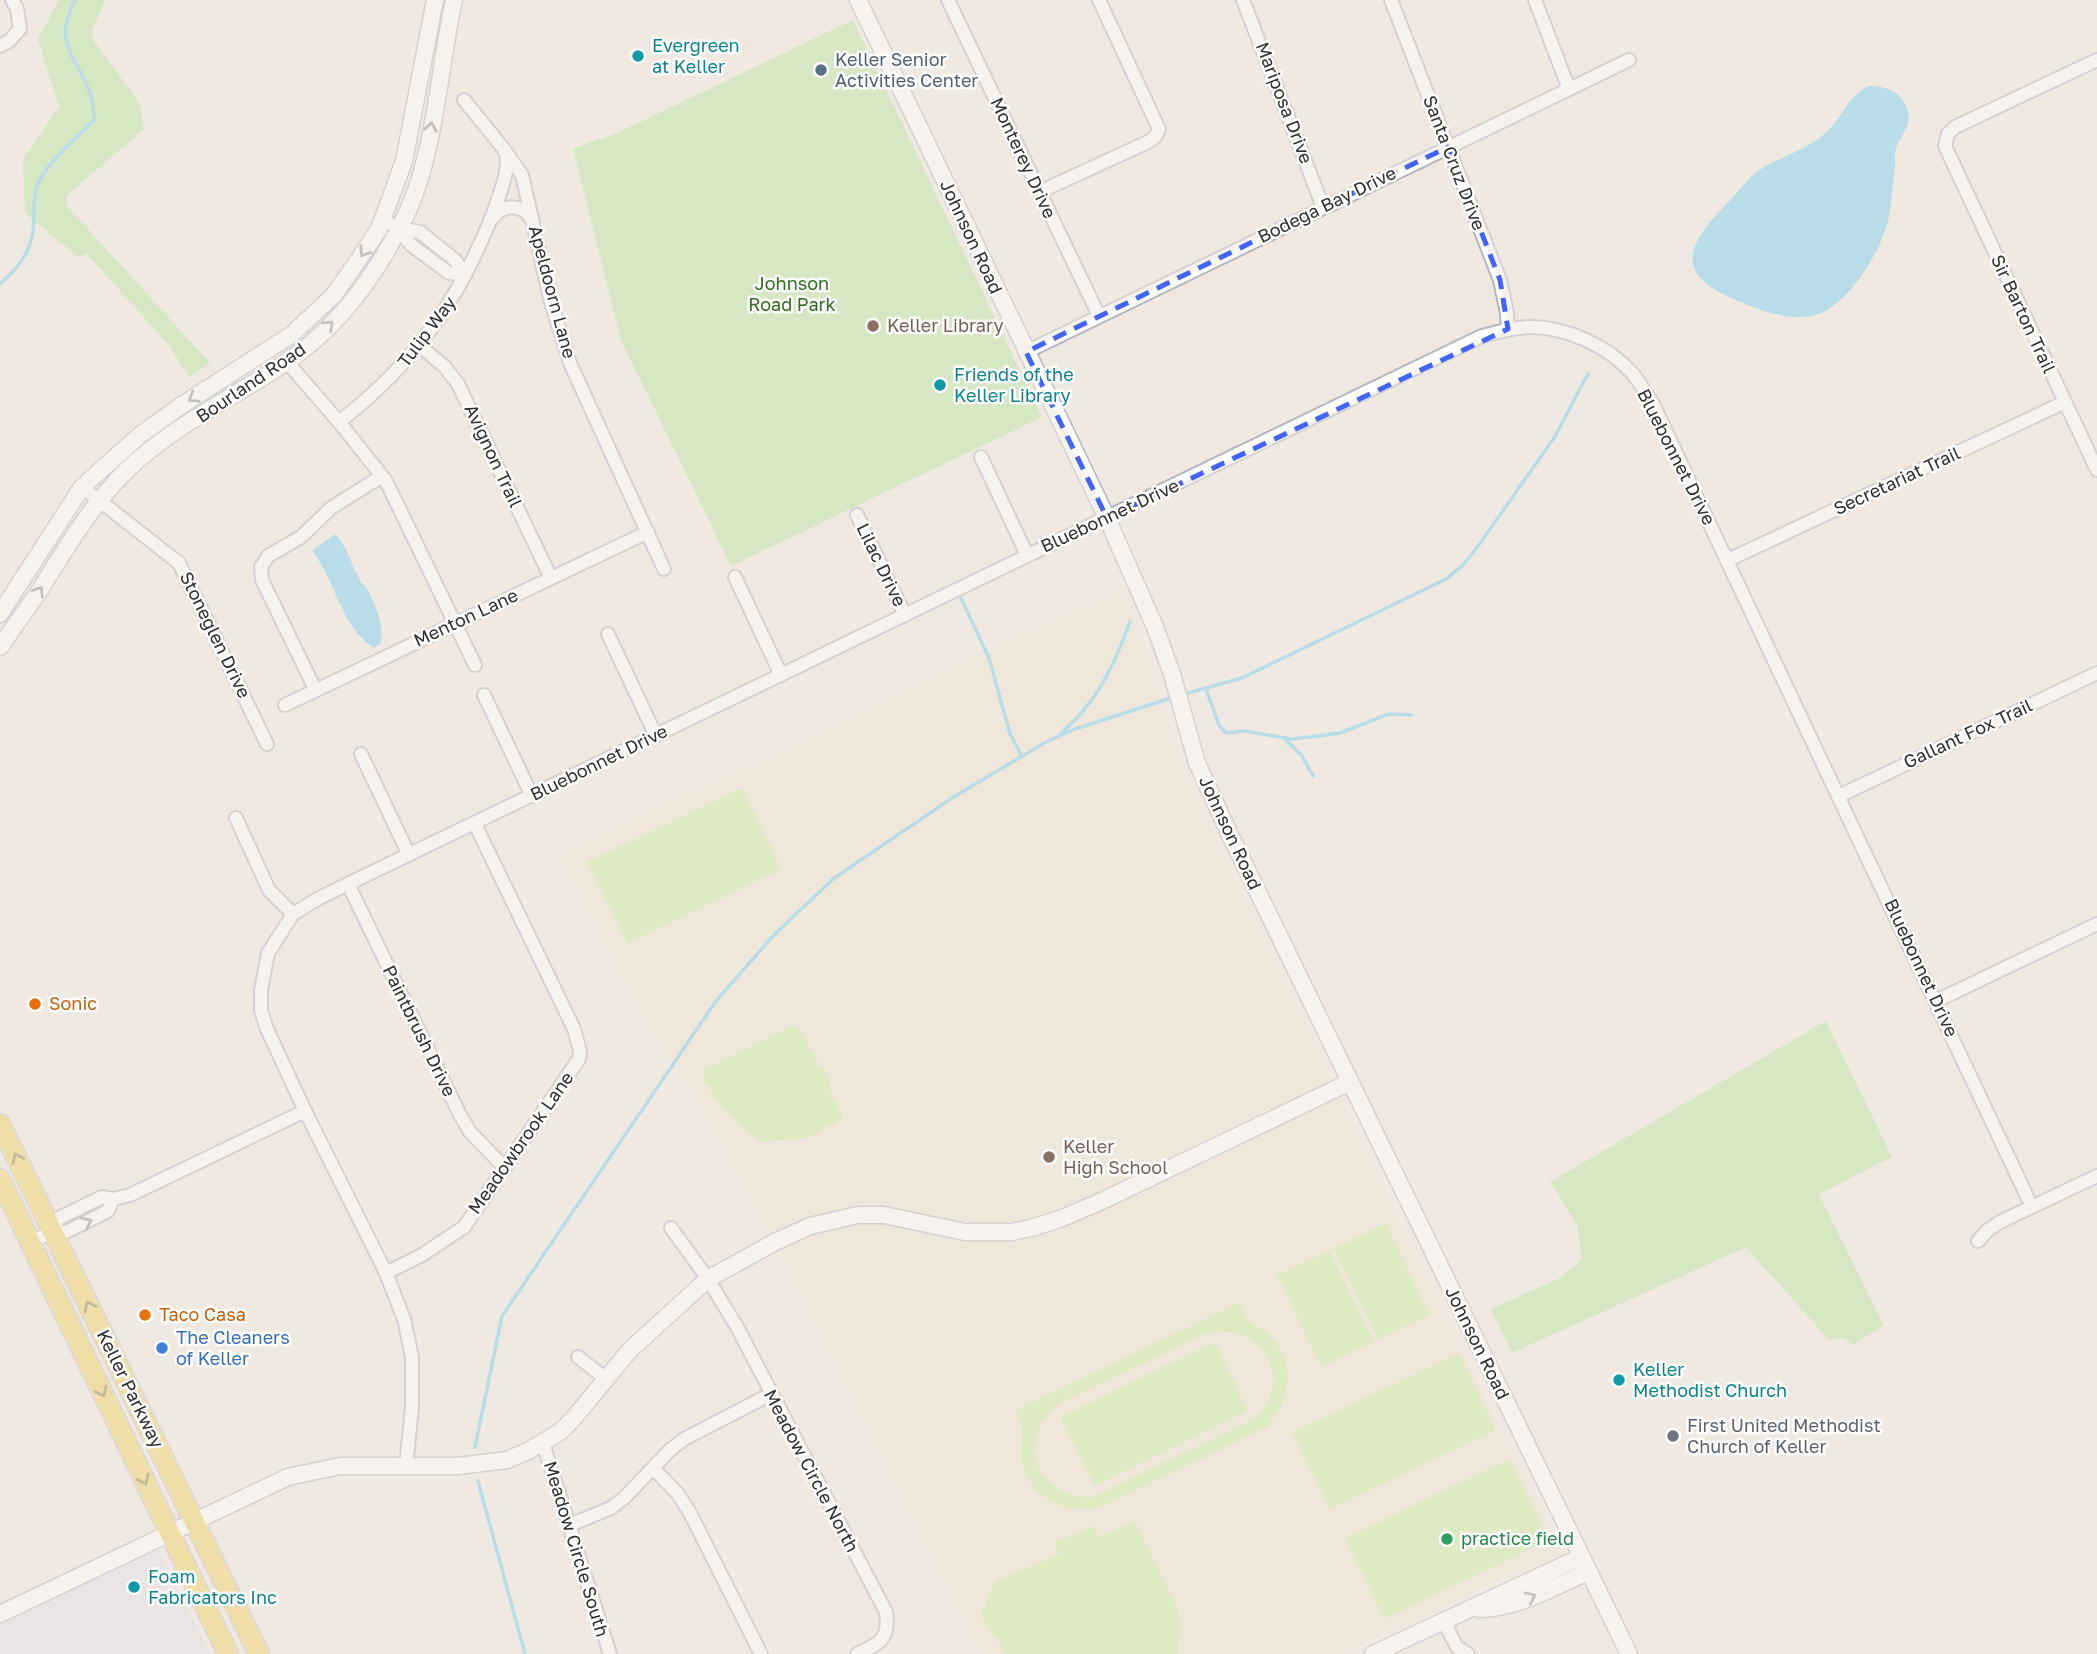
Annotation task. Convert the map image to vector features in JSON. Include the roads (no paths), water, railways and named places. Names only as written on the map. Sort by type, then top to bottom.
[{"type":"main road","name":"Bourland Road","points":[[0,614],[82,487],[140,435],[291,335],[334,295],[379,229],[404,161],[435,0]]},
{"type":"main road","name":"Bourland Road","points":[[0,647],[38,593],[78,527],[126,471],[149,450],[287,362],[348,307],[381,261],[406,216],[425,159],[454,0]]},
{"type":"main road","name":"Johnson Road","points":[[858,0],[1107,518],[1155,627],[1202,775],[1629,1654]]},
{"type":"main road","points":[[0,1614],[288,1477],[314,1470],[366,1465],[485,1464],[507,1460],[543,1443],[573,1419],[630,1350],[708,1279],[810,1226],[858,1215],[884,1215],[965,1232],[1013,1232],[1036,1227],[1104,1199],[1350,1082]]},
{"type":"main road","name":"Keller Parkway","points":[[0,1124],[259,1654]]},
{"type":"main road","name":"Keller Parkway","points":[[0,1179],[228,1654]]},
{"type":"main road","points":[[1373,1654],[1471,1609],[1585,1564]]},
{"type":"street","points":[[0,46],[18,32],[20,23],[12,0]]},
{"type":"street","name":"Monterey Drive","points":[[948,0],[1099,316]]},
{"type":"street","points":[[1039,192],[1149,142],[1156,137],[1159,129],[1099,0]]},
{"type":"street","name":"Mariposa Drive","points":[[1243,0],[1323,207]]},
{"type":"street","name":"Santa Cruz Drive","points":[[1391,0],[1500,280],[1508,329]]},
{"type":"street","points":[[1535,0],[1569,89]]},
{"type":"street","name":"Bodega Bay Drive","points":[[1026,352],[1629,60]]},
{"type":"street","name":"Sir Barton Trail","points":[[2097,60],[1955,127],[1948,134],[1945,146],[2097,470]]},
{"type":"street","name":"Apeldoorn Lane","points":[[464,100],[522,175],[554,313],[570,363],[664,569]]},
{"type":"street","name":"Tulip Way","points":[[339,422],[380,389],[420,346],[446,310],[490,222],[507,164],[503,148]]},
{"type":"street","points":[[490,222],[498,211],[512,207],[526,212],[534,224]]},
{"type":"street","points":[[382,219],[399,228],[420,232],[455,260],[465,275]]},
{"type":"street","name":"Bluebonnet Drive","points":[[405,1466],[412,1407],[412,1357],[404,1319],[386,1273],[305,1111],[261,1011],[261,989],[268,953],[293,914],[348,884],[1027,555],[1482,336],[1508,329],[1532,327],[1561,332],[1600,346],[1632,373],[1653,404],[2032,1207]]},
{"type":"street","name":"Avignon Trail","points":[[420,346],[445,367],[458,384],[551,578]]},
{"type":"street","points":[[287,362],[382,476],[474,665]]},
{"type":"street","name":"Secretariat Trail","points":[[1728,560],[2065,402]]},
{"type":"street","points":[[981,457],[1027,555]]},
{"type":"street","points":[[315,689],[262,580],[261,567],[268,556],[301,537],[331,508],[382,476]]},
{"type":"street","name":"Stoneglen Drive","points":[[82,487],[179,563],[267,744]]},
{"type":"street","name":"Lilac Drive","points":[[857,515],[905,615]]},
{"type":"street","name":"Menton Lane","points":[[285,705],[648,532]]},
{"type":"street","points":[[735,577],[781,675]]},
{"type":"street","points":[[608,634],[656,736]]},
{"type":"street","name":"Gallant Fox Trail","points":[[1839,796],[2097,673]]},
{"type":"street","points":[[484,695],[532,796]]},
{"type":"street","points":[[361,754],[409,855]]},
{"type":"street","points":[[236,818],[269,890],[293,914]]},
{"type":"street","name":"Meadowbrook Lane","points":[[386,1273],[422,1255],[464,1227],[579,1059],[580,1051],[574,1029],[475,824]]},
{"type":"street","name":"Paintbrush Drive","points":[[348,884],[460,1115],[470,1132],[504,1167]]},
{"type":"street","points":[[1936,1001],[2097,925]]},
{"type":"street","points":[[30,1242],[53,1232],[57,1219],[102,1197],[113,1199],[130,1195],[305,1111]]},
{"type":"street","points":[[1978,1241],[1995,1225],[2097,1176]]},
{"type":"street","name":"Meadow Circle North","points":[[671,1228],[708,1279],[737,1327],[886,1612],[888,1631],[884,1637],[857,1654]]},
{"type":"street","points":[[578,1357],[606,1378]]},
{"type":"street","points":[[570,1525],[611,1508],[684,1439],[771,1394]]},
{"type":"street","name":"Meadow Circle South","points":[[543,1443],[610,1654]]},
{"type":"street","points":[[653,1469],[678,1494],[690,1513],[761,1654]]},
{"type":"street","points":[[1444,1622],[1457,1647],[1468,1654]]},
{"type":"water","points":[[1869,86],[1886,88],[1897,94],[1904,102],[1909,115],[1907,127],[1896,148],[1890,208],[1884,234],[1869,264],[1849,292],[1824,312],[1811,316],[1789,317],[1745,304],[1707,284],[1696,272],[1693,260],[1694,247],[1710,222],[1754,174],[1823,135],[1849,102]]},
{"type":"water","points":[[337,535],[344,546],[377,611],[381,638],[380,644],[374,648],[363,639],[346,616],[313,552]]},
{"type":"waterway","points":[[0,284],[20,263],[29,247],[35,194],[42,177],[55,159],[94,120],[90,94],[71,53],[65,32],[75,0]]},
{"type":"waterway","points":[[1181,695],[1242,678],[1446,579],[1462,566],[1476,549],[1554,438],[1588,374]]},
{"type":"waterway","points":[[960,596],[989,658],[1010,734],[1022,756]]},
{"type":"waterway","points":[[1061,733],[1095,696],[1118,652],[1130,621]]},
{"type":"waterway","points":[[1206,689],[1219,725],[1226,733],[1245,731],[1291,739],[1340,733],[1389,714],[1411,715]]},
{"type":"waterway","points":[[475,1447],[502,1316],[716,1001],[773,936],[833,879],[955,796],[1046,742],[1075,729],[1174,697]]},
{"type":"waterway","points":[[1285,739],[1302,756],[1313,776]]},
{"type":"waterway","points":[[478,1481],[525,1654]]},
{"type":"place","name":"Evergreen at Keller","points":[[638,56]]},
{"type":"place","name":"Keller Senior Activities Center","points":[[821,70]]},
{"type":"place","name":"Keller Library","points":[[873,326]]},
{"type":"place","name":"Friends of the Keller Library","points":[[940,385]]},
{"type":"place","name":"Sonic","points":[[35,1004]]},
{"type":"place","name":"Keller High School","points":[[1049,1157]]},
{"type":"place","name":"Taco Casa","points":[[145,1315]]},
{"type":"place","name":"The Cleaners of Keller","points":[[162,1348]]},
{"type":"place","name":"Keller Methodist Church","points":[[1619,1380]]},
{"type":"place","name":"First United Methodist Church of Keller","points":[[1673,1436]]},
{"type":"place","name":"practice field","points":[[1447,1539]]},
{"type":"place","name":"Foam Fabricators Inc","points":[[134,1587]]},
{"type":"park label","name":"Johnson Road Park","points":[[792,294]]}]
